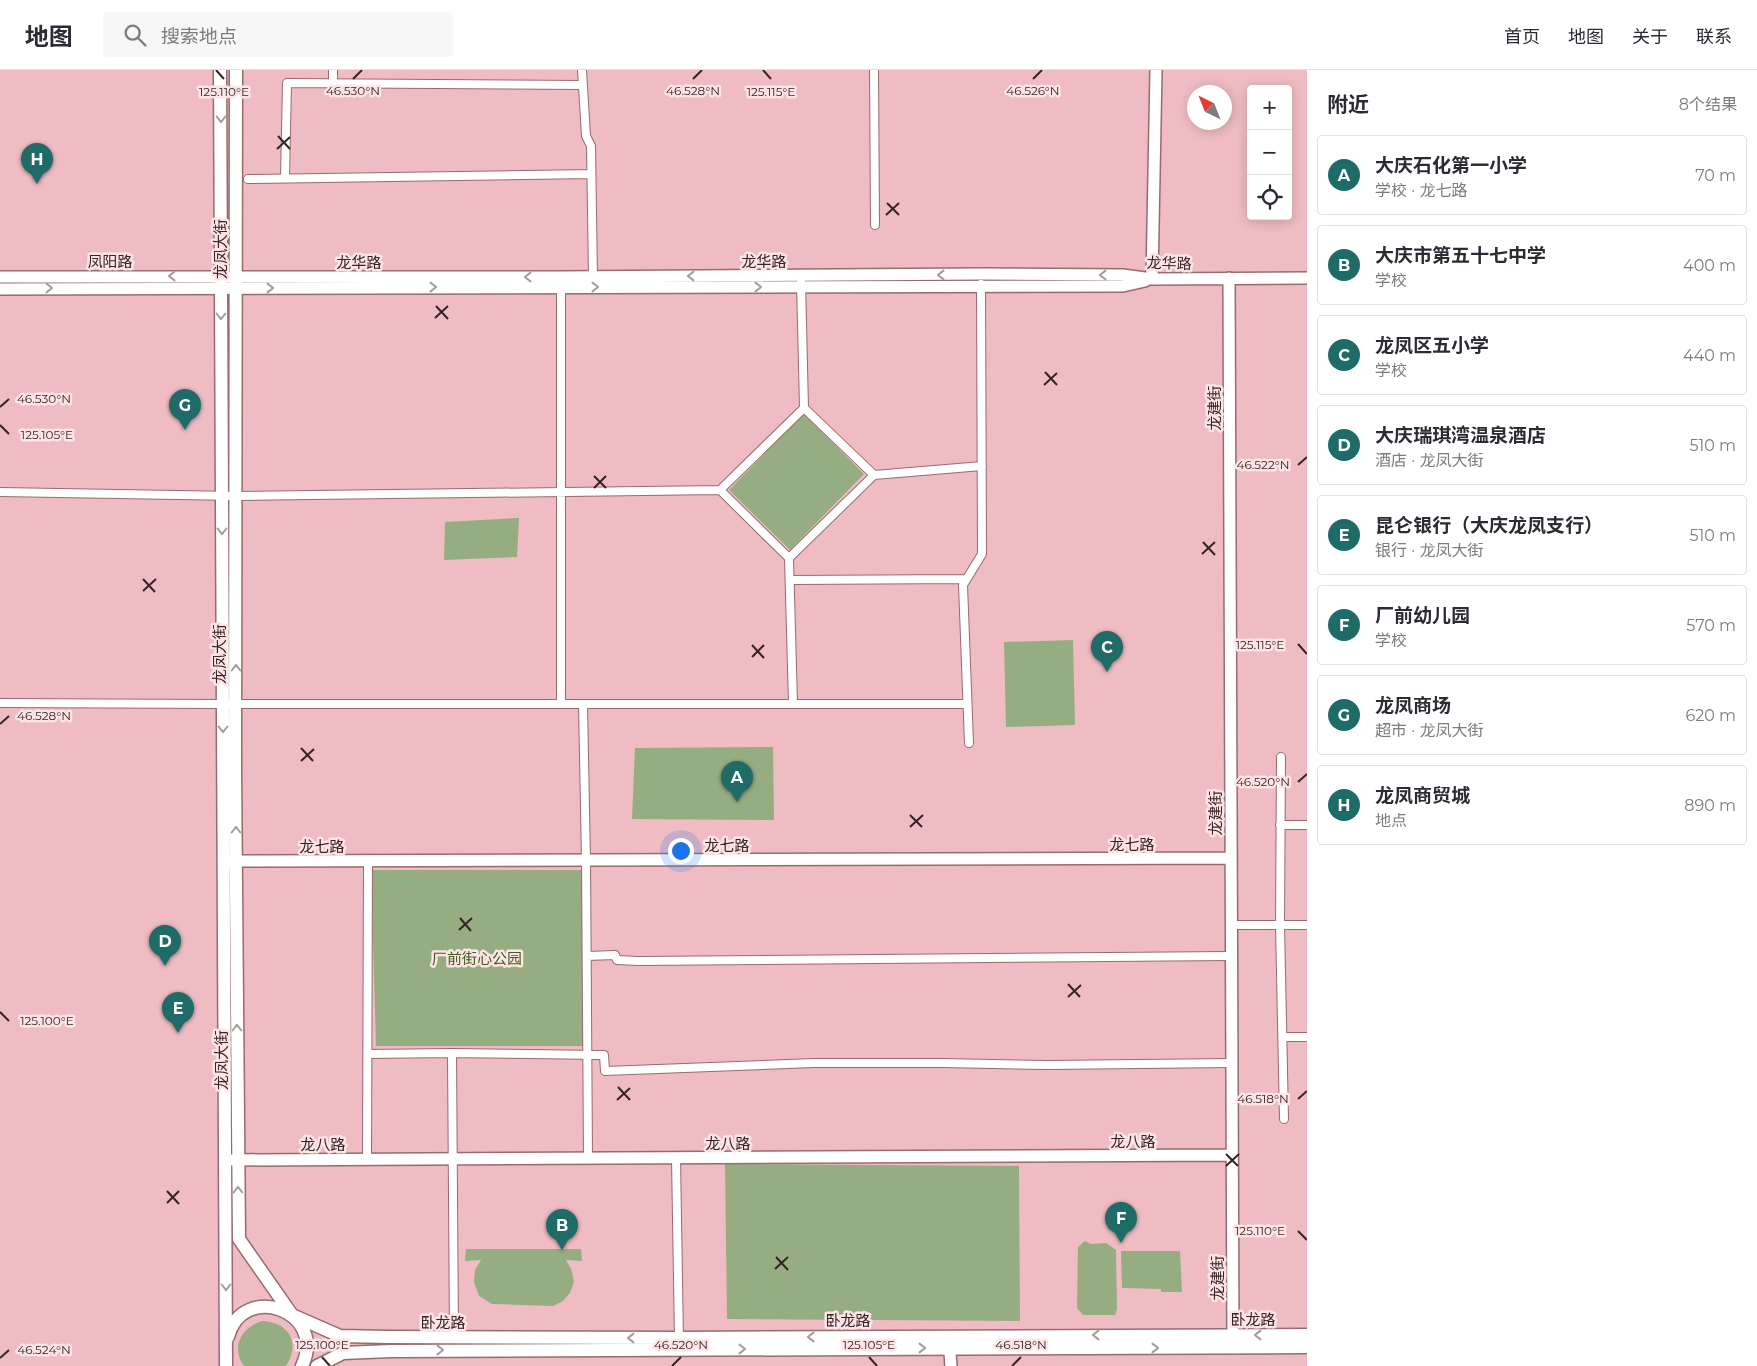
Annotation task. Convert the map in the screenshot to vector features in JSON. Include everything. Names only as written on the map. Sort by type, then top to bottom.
[{"type":"main road","name":"龙凤大街","points":[[220,70],[222,495],[236,861],[232,1239],[226,1347]]},
{"type":"main road","name":"龙凤大街","points":[[232,1160],[223,862],[236,496],[236,70]]},
{"type":"main road","points":[[232,1239],[306,1334],[306,1358],[302,1366]]},
{"type":"main road","name":"卧龙路","points":[[226,1347],[228,1334],[234,1323],[243,1314],[255,1308],[268,1306],[281,1309],[340,1336],[678,1344]]},
{"type":"main road","name":"卧龙路","points":[[317,1366],[343,1353],[391,1351],[678,1344],[1233,1341],[1307,1335]]},
{"type":"main road","name":"卧龙路","points":[[1233,1341],[1307,1347]]},
{"type":"main road","points":[[226,1347],[226,1366]]},
{"type":"main road","points":[[226,1347],[231,1366]]},
{"type":"street","points":[[333,70],[333,83]]},
{"type":"street","points":[[582,70],[586,136],[591,146],[593,277]]},
{"type":"street","points":[[874,70],[875,225]]},
{"type":"street","points":[[1152,279],[1156,70]]},
{"type":"street","points":[[285,178],[287,83],[583,85]]},
{"type":"street","points":[[248,179],[591,174]]},
{"type":"street","name":"龙华路","points":[[561,282],[593,277],[801,281],[982,280],[1123,275],[1152,279],[1307,278]]},
{"type":"street","name":"凤阳路","points":[[0,277],[221,282]]},
{"type":"street","name":"龙建街","points":[[1229,278],[1233,1341]]},
{"type":"street","points":[[969,743],[963,585],[982,554],[982,280]]},
{"type":"street","points":[[0,289],[221,282],[801,281],[804,408],[874,475]]},
{"type":"street","points":[[561,282],[561,704]]},
{"type":"street","points":[[0,492],[236,496],[720,490],[804,408]]},
{"type":"street","points":[[789,558],[874,475],[982,466]]},
{"type":"street","points":[[720,490],[789,558],[793,704]]},
{"type":"street","points":[[790,580],[966,579]]},
{"type":"street","points":[[0,703],[967,704]]},
{"type":"street","points":[[583,704],[588,1158]]},
{"type":"street","points":[[1281,757],[1280,925],[1284,1119]]},
{"type":"street","points":[[1280,825],[1307,825]]},
{"type":"street","name":"龙七路","points":[[223,862],[1230,858]]},
{"type":"street","points":[[368,860],[368,1159]]},
{"type":"street","points":[[1231,925],[1307,925]]},
{"type":"street","points":[[587,956],[615,955],[617,960],[631,961],[1231,956]]},
{"type":"street","points":[[1283,1038],[1307,1037]]},
{"type":"street","points":[[452,1053],[454,1338]]},
{"type":"street","points":[[368,1054],[604,1055],[605,1072],[813,1064],[942,1063],[1047,1065],[1231,1063]]},
{"type":"street","name":"龙八路","points":[[232,1160],[1232,1155]]},
{"type":"street","points":[[676,1158],[678,1344]]},
{"type":"street","points":[[949,1342],[951,1366]]},
{"type":"green space","points":[[804,414],[864,474],[790,550],[729,490]]},
{"type":"green space","points":[[519,518],[517,557],[444,560],[445,522]]},
{"type":"green space","points":[[1073,640],[1075,725],[1006,727],[1004,642]]},
{"type":"green space","points":[[773,747],[774,820],[632,819],[635,748]]},
{"type":"green space","name":"厂前街心公园","points":[[371,870],[582,870],[583,1046],[376,1046]]},
{"type":"green space","points":[[725,1164],[1019,1166],[1020,1321],[727,1319]]},
{"type":"green space","points":[[1085,1241],[1091,1244],[1106,1243],[1116,1250],[1117,1309],[1115,1315],[1083,1315],[1077,1308],[1078,1247]]},
{"type":"green space","points":[[466,1249],[581,1249],[582,1261],[566,1260],[574,1281],[570,1293],[563,1301],[553,1306],[492,1304],[479,1296],[474,1282],[475,1270],[481,1260],[465,1261]]},
{"type":"green space","points":[[1121,1251],[1180,1251],[1182,1292],[1161,1292],[1161,1289],[1122,1288]]},
{"type":"green space","points":[[262,1321],[279,1325],[290,1335],[292,1349],[286,1366],[244,1366],[240,1359],[238,1345],[240,1339],[249,1328]]},
{"type":"place","name":"龙凤商贸城","points":[[37,184]]},
{"type":"place","name":"龙凤商场","points":[[185,430]]},
{"type":"place","name":"龙凤区五小学","points":[[1107,672]]},
{"type":"place","name":"大庆石化第一小学","points":[[737,802]]},
{"type":"place","name":"大庆瑞琪湾温泉酒店","points":[[165,966]]},
{"type":"place","name":"昆仑银行（大庆龙凤支行）","points":[[178,1033]]},
{"type":"place","name":"厂前幼儿园","points":[[1121,1243]]},
{"type":"place","name":"大庆市第五十七中学","points":[[562,1250]]}]
